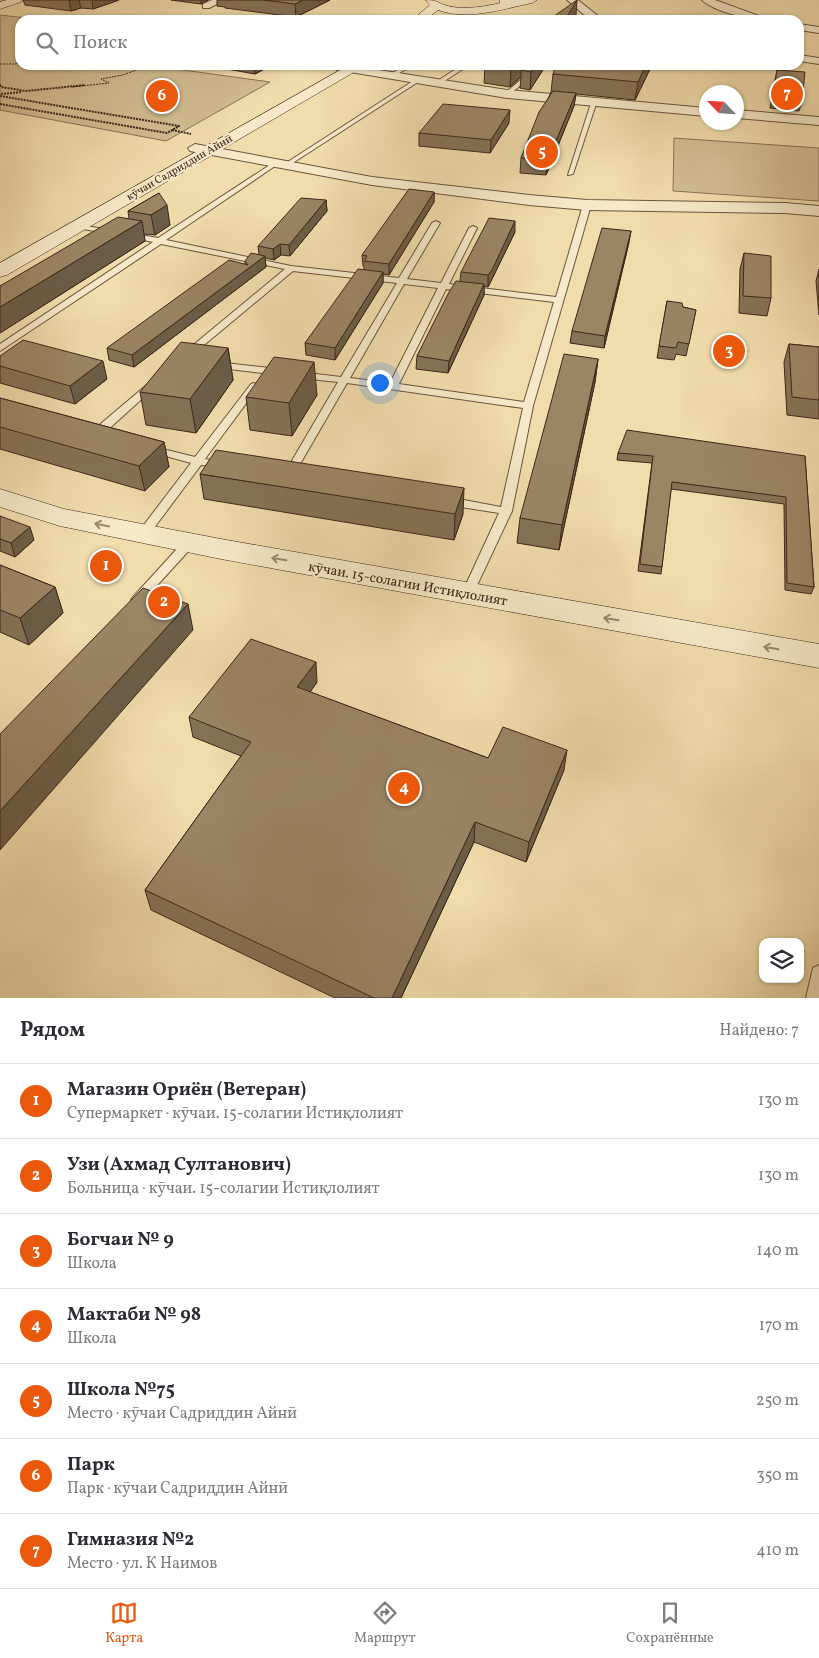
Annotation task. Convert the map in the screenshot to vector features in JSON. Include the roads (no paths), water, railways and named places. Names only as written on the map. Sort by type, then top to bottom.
[{"type":"street","points":[[0,6],[17,0]]},
{"type":"street","points":[[206,6],[220,0]]},
{"type":"street","points":[[422,15],[431,2],[450,10],[470,11],[494,9],[505,2],[532,0]]},
{"type":"street","points":[[572,0],[590,15]]},
{"type":"street","points":[[707,0],[746,15]]},
{"type":"street","points":[[460,15],[470,11]]},
{"type":"street","points":[[804,28],[819,30]]},
{"type":"street","points":[[804,59],[819,61]]},
{"type":"street","name":"кӯчаи Садриддин Айнӣ","points":[[0,257],[201,149],[341,70]]},
{"type":"street","points":[[368,70],[507,94],[699,111]]},
{"type":"street","points":[[744,115],[819,121]]},
{"type":"street","points":[[201,149],[372,181],[587,205],[784,208],[819,211]]},
{"type":"street","name":"кӯчаи Садриддин Айнӣ","points":[[0,271],[78,226],[201,149]]},
{"type":"street","name":"кӯчаи. 15-солагии Истиқлолият","points":[[0,498],[60,517],[819,656]]},
{"type":"lane","points":[[392,75],[401,70]]},
{"type":"lane","points":[[438,83],[458,70]]},
{"type":"lane","points":[[507,94],[536,70]]},
{"type":"lane","points":[[0,348],[159,240],[418,80]]},
{"type":"lane","points":[[570,174],[594,101]]},
{"type":"lane","points":[[468,593],[506,511],[528,406],[587,205]]},
{"type":"lane","points":[[288,476],[436,223]]},
{"type":"lane","points":[[78,226],[159,240],[291,268],[560,300]]},
{"type":"lane","points":[[393,386],[473,228]]},
{"type":"lane","points":[[190,361],[180,360],[291,268]]},
{"type":"lane","points":[[209,364],[393,386],[528,406]]},
{"type":"lane","points":[[144,533],[266,371]]},
{"type":"lane","points":[[95,434],[160,378]]},
{"type":"lane","points":[[139,445],[198,461],[234,467]]},
{"type":"lane","points":[[439,500],[506,511]]},
{"type":"lane","points":[[129,608],[190,542]]},
{"type":"lane","points":[[815,998],[819,974]]},
{"type":"place","name":"Гимназия №2","points":[[787,94]]},
{"type":"place","name":"Парк","points":[[162,96]]},
{"type":"place","name":"Школа №75","points":[[542,152]]},
{"type":"place","name":"Богчаи № 9","points":[[729,351]]},
{"type":"place","name":"Магазин Ориён (Ветеран)","points":[[106,566]]},
{"type":"place","name":"Узи (Ахмад Султанович)","points":[[164,602]]},
{"type":"place","name":"Мактаби № 98","points":[[404,788]]}]
